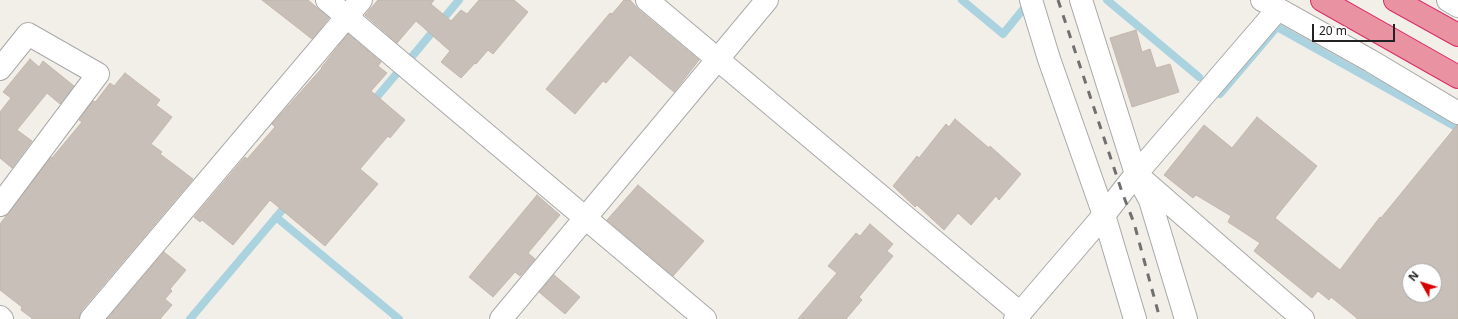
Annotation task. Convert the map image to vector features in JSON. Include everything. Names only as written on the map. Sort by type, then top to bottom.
[{"type":"highway","points":[[1395,0],[1458,35]]},
{"type":"highway","points":[[1330,4],[1458,77]]},
{"type":"street","points":[[327,0],[705,319]]},
{"type":"street","points":[[93,318],[361,0]]},
{"type":"street","points":[[647,0],[1017,316],[1104,215],[1270,4],[1371,61],[1458,113]]},
{"type":"street","points":[[501,319],[767,0]]},
{"type":"street","points":[[1031,0],[1049,59],[1104,215],[1136,319]]},
{"type":"street","points":[[1080,0],[1136,174],[1150,200],[1186,319]]},
{"type":"street","points":[[1448,0],[1458,6]]},
{"type":"street","points":[[0,69],[28,34],[98,74],[0,206]]},
{"type":"street","points":[[1136,174],[1303,319]]},
{"type":"building","points":[[262,0],[308,0],[329,18],[312,39]]},
{"type":"building","points":[[378,0],[434,0],[431,4],[451,21],[461,10],[467,14],[479,0],[514,0],[528,12],[493,54],[488,50],[461,78],[441,62],[450,51],[416,21],[397,43],[365,15]]},
{"type":"building","points":[[624,0],[630,0],[639,10],[699,60],[674,92],[630,55],[606,83],[603,81],[575,114],[546,89],[610,13],[612,14]]},
{"type":"building","points":[[1136,30],[1142,52],[1150,49],[1156,68],[1170,64],[1179,92],[1132,107],[1110,38]]},
{"type":"building","points":[[348,34],[381,62],[378,66],[387,73],[371,91],[405,120],[390,138],[388,136],[360,169],[378,184],[325,246],[270,200],[233,245],[202,220],[200,222],[194,217],[245,157],[247,159],[275,127],[272,124],[322,68]]},
{"type":"building","points":[[30,59],[39,67],[43,61],[74,86],[60,104],[47,93],[17,130],[32,141],[12,168],[0,158],[0,112],[11,98],[3,92]]},
{"type":"building","points":[[125,73],[160,100],[156,105],[172,117],[151,144],[162,152],[160,154],[193,179],[81,311],[79,319],[33,319],[21,310],[22,307],[0,290],[0,224],[51,157],[52,158],[82,122],[79,120],[93,101],[95,102],[97,100],[110,83],[114,86]]},
{"type":"building","points":[[1257,117],[1317,166],[1275,218],[1340,270],[1380,217],[1381,218],[1458,125],[1458,319],[1358,319],[1331,297],[1329,300],[1318,291],[1312,298],[1254,251],[1260,243],[1228,222],[1231,216],[1196,195],[1193,198],[1164,175],[1204,125],[1232,148]]},
{"type":"building","points":[[955,119],[989,148],[990,146],[1021,174],[999,200],[996,196],[971,225],[958,213],[944,230],[917,205],[915,207],[893,186],[917,156],[919,158],[946,124],[949,127]]},
{"type":"building","points":[[638,185],[704,241],[673,276],[607,220]]},
{"type":"building","points":[[537,195],[560,215],[528,253],[535,259],[520,276],[515,272],[493,297],[469,277]]},
{"type":"building","points":[[870,224],[893,244],[887,251],[893,256],[859,297],[862,300],[846,319],[798,319],[837,273],[828,266],[856,233],[860,236]]},
{"type":"building","points":[[164,252],[186,270],[170,289],[172,291],[165,299],[172,305],[160,319],[107,319]]},
{"type":"building","points":[[554,275],[580,297],[565,314],[539,292]]},
{"type":"waterway","points":[[410,59],[459,0]]},
{"type":"waterway","points":[[962,0],[1003,34],[1025,7]]},
{"type":"waterway","points":[[1107,0],[1199,77]]},
{"type":"waterway","points":[[1220,94],[1277,27],[1458,128]]},
{"type":"waterway","points":[[371,104],[398,72]]},
{"type":"waterway","points":[[190,319],[289,202]]},
{"type":"waterway","points":[[276,217],[399,319]]},
{"type":"railway","points":[[1058,0],[1122,192],[1134,223],[1160,319]]}]
